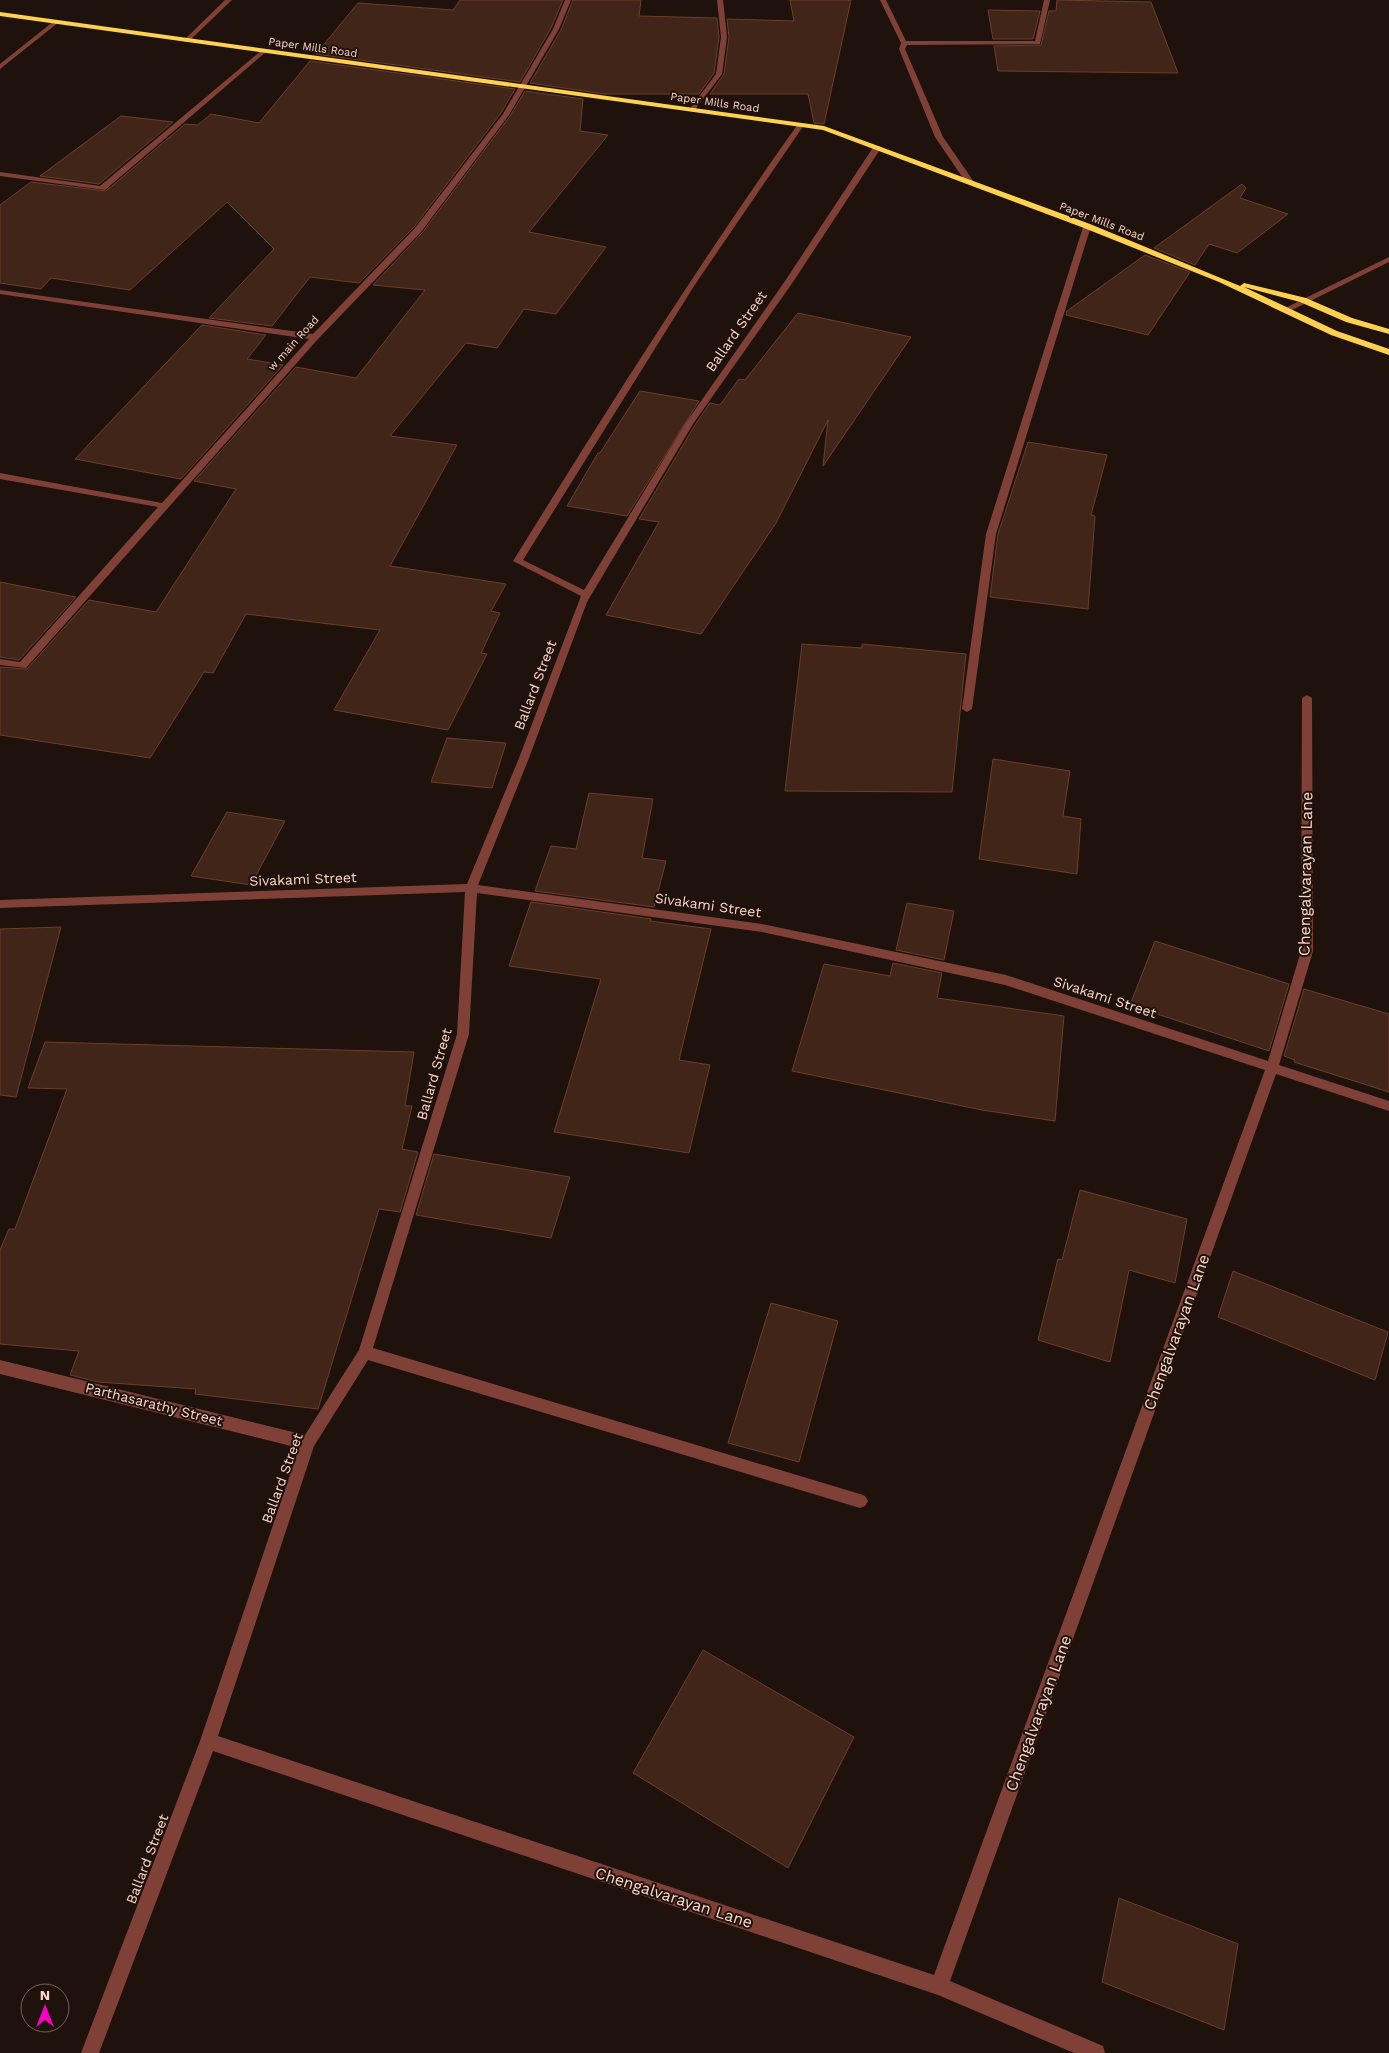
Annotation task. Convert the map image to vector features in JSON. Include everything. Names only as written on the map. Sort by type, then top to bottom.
[{"type":"main road","name":"Paper Mills Road","points":[[0,14],[824,128],[1087,226],[1222,280],[1334,333],[1389,352]]},
{"type":"main road","points":[[1222,280],[1303,300],[1349,320],[1389,332]]},
{"type":"street","points":[[186,41],[229,0]]},
{"type":"street","name":"w main Road","points":[[0,662],[22,666],[315,337],[418,230],[506,115],[556,29],[568,0]]},
{"type":"street","points":[[692,110],[719,74],[724,36],[720,0]]},
{"type":"street","points":[[883,0],[904,43],[902,49],[939,136],[970,182]]},
{"type":"street","points":[[904,43],[1038,43],[1047,0]]},
{"type":"street","points":[[0,67],[56,22]]},
{"type":"street","points":[[0,174],[102,188],[264,51]]},
{"type":"street","points":[[586,595],[518,561],[619,399],[764,175],[800,125]]},
{"type":"street","name":"Ballard Street","points":[[90,2053],[208,1741],[308,1442],[365,1352],[463,1034],[471,888],[586,595],[689,424],[789,282],[877,148]]},
{"type":"street","points":[[967,709],[990,534],[1052,332],[1087,226]]},
{"type":"street","points":[[1284,310],[1389,258]]},
{"type":"street","points":[[0,292],[315,337]]},
{"type":"street","points":[[0,476],[166,506]]},
{"type":"street","name":"Chengalvarayan Lane","points":[[208,1741],[939,1986],[1272,1068],[1307,951],[1307,698]]},
{"type":"street","name":"Sivakami Street","points":[[0,904],[471,888],[762,928],[1006,980],[1389,1106]]},
{"type":"street","points":[[365,1352],[860,1501]]},
{"type":"street","name":"Parthasarathy Street","points":[[0,1367],[308,1442]]},
{"type":"street","points":[[939,1986],[1096,2053]]},
{"type":"building","points":[[460,0],[563,0],[551,28],[520,82],[316,54],[358,3],[453,10]]},
{"type":"building","points":[[573,0],[641,0],[639,16],[717,18],[719,37],[714,73],[699,94],[604,94],[530,83],[561,30]]},
{"type":"building","points":[[790,0],[851,0],[824,124],[814,123],[808,94],[710,94],[724,74],[729,37],[727,19],[794,21]]},
{"type":"building","points":[[1057,0],[1151,2],[1178,73],[998,71],[994,46],[1041,45],[1049,11],[1056,11]]},
{"type":"building","points":[[988,10],[1040,11],[1033,39],[993,39]]},
{"type":"building","points":[[310,61],[515,89],[501,113],[414,227],[359,283],[310,277],[272,326],[209,318],[274,249],[227,202],[130,290],[51,278],[41,289],[0,283],[0,205],[31,182],[106,191],[185,124],[198,125],[211,114],[259,123]]},
{"type":"building","points":[[525,91],[583,99],[580,131],[608,135],[529,232],[606,247],[556,314],[524,309],[497,348],[466,343],[390,436],[457,445],[390,566],[506,584],[491,611],[500,613],[481,653],[487,654],[448,730],[334,710],[380,630],[246,614],[213,673],[204,672],[150,758],[0,735],[0,667],[27,669],[89,600],[156,612],[236,489],[194,481],[296,367],[356,378],[425,290],[373,285],[422,233],[510,116]]},
{"type":"building","points":[[121,116],[173,122],[99,184],[40,176]]},
{"type":"building","points":[[1242,184],[1246,188],[1240,198],[1288,214],[1237,253],[1209,244],[1195,265],[1154,248]]},
{"type":"building","points":[[1145,255],[1190,272],[1148,335],[1066,315],[1067,311]]},
{"type":"building","points":[[798,313],[911,337],[823,466],[828,420],[776,523],[701,634],[606,615],[659,522],[639,519],[695,425],[710,403],[720,405],[739,379],[745,380]]},
{"type":"building","points":[[202,325],[266,335],[247,359],[283,365],[181,479],[75,459]]},
{"type":"building","points":[[640,391],[699,401],[627,516],[567,506],[598,453],[600,453]]},
{"type":"building","points":[[1028,442],[1107,455],[1091,515],[1095,516],[1088,609],[990,597],[998,534]]},
{"type":"building","points":[[0,582],[76,597],[19,660],[0,657]]},
{"type":"building","points":[[802,644],[862,648],[862,644],[966,654],[952,792],[785,791]]},
{"type":"building","points":[[447,738],[506,743],[492,788],[431,782]]},
{"type":"building","points":[[993,759],[1070,771],[1063,816],[1081,819],[1077,874],[979,859]]},
{"type":"building","points":[[589,793],[653,799],[642,858],[666,861],[654,907],[535,891],[551,846],[576,849]]},
{"type":"building","points":[[227,812],[285,821],[251,885],[191,876]]},
{"type":"building","points":[[531,902],[711,929],[679,1060],[710,1065],[689,1153],[554,1132],[601,979],[509,966]]},
{"type":"building","points":[[907,903],[954,911],[944,960],[896,950]]},
{"type":"building","points":[[61,927],[16,1097],[0,1095],[0,929]]},
{"type":"building","points":[[1155,941],[1289,984],[1269,1051],[1130,1005]]},
{"type":"building","points":[[893,963],[942,973],[937,998],[1064,1016],[1055,1121],[982,1110],[792,1071],[824,964],[890,976]]},
{"type":"building","points":[[1304,989],[1389,1014],[1389,1092],[1294,1062],[1295,1060],[1284,1056]]},
{"type":"building","points":[[45,1042],[414,1052],[405,1106],[412,1106],[402,1149],[418,1152],[400,1212],[379,1209],[318,1409],[195,1394],[196,1389],[98,1382],[70,1375],[79,1351],[0,1344],[0,1250],[9,1229],[15,1229],[67,1089],[28,1088]]},
{"type":"building","points":[[434,1154],[570,1177],[551,1238],[416,1215]]},
{"type":"building","points":[[1080,1190],[1187,1219],[1175,1283],[1129,1270],[1110,1362],[1038,1340],[1058,1259],[1062,1260]]},
{"type":"building","points":[[1233,1271],[1388,1332],[1375,1380],[1218,1317]]},
{"type":"building","points":[[771,1303],[838,1321],[799,1462],[728,1443]]},
{"type":"building","points":[[703,1650],[854,1737],[788,1868],[633,1773]]},
{"type":"building","points":[[1119,1898],[1238,1944],[1224,2030],[1102,1982]]}]
